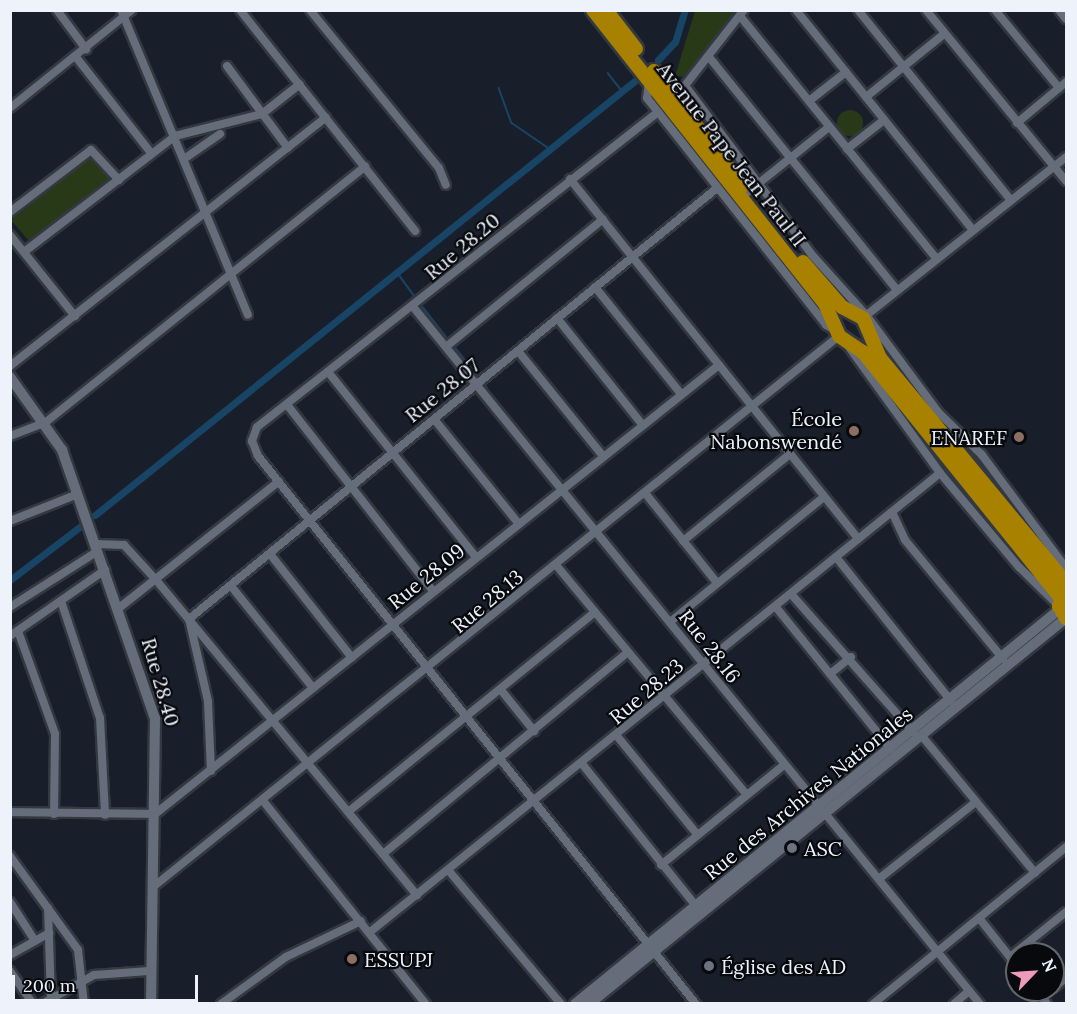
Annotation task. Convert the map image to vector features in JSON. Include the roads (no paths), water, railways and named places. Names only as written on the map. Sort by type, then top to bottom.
[{"type":"highway","name":"Avenue Pape Jean Paul II","points":[[593,10],[649,78],[842,335],[1063,607]]},
{"type":"highway","name":"Avenue Pape Jean Paul II","points":[[606,10],[676,98],[861,319],[880,358],[1066,583]]},
{"type":"highway","points":[[842,335],[861,319]]},
{"type":"highway","points":[[842,335],[861,319]]},
{"type":"street","points":[[10,108],[86,49],[122,14],[132,10]]},
{"type":"street","points":[[240,10],[415,231]]},
{"type":"street","points":[[310,10],[439,168],[446,185]]},
{"type":"street","points":[[796,10],[973,230]]},
{"type":"street","points":[[858,10],[1011,200]]},
{"type":"street","points":[[926,10],[1066,181]]},
{"type":"street","points":[[995,10],[1059,88]]},
{"type":"street","points":[[1059,10],[1066,19]]},
{"type":"street","points":[[58,11],[86,49]]},
{"type":"street","points":[[676,98],[742,13],[829,127],[936,258]]},
{"type":"street","points":[[122,14],[207,212],[248,315]]},
{"type":"street","points":[[866,97],[944,34]]},
{"type":"street","points":[[76,57],[151,153]]},
{"type":"street","points":[[709,57],[897,290]]},
{"type":"street","points":[[228,66],[288,148]]},
{"type":"street","points":[[809,101],[846,72]]},
{"type":"street","points":[[649,78],[647,98],[717,188],[826,325],[842,335],[940,472],[1020,567],[1063,607]]},
{"type":"street","points":[[1017,123],[1066,82]]},
{"type":"street","points":[[24,252],[175,136],[262,114],[300,84]]},
{"type":"street","points":[[686,87],[753,188],[829,127]]},
{"type":"street","name":"Rue 28.20","points":[[279,481],[252,441],[256,428],[288,406],[414,308],[570,178],[658,112]]},
{"type":"street","points":[[10,366],[326,117]]},
{"type":"street","points":[[847,149],[884,120]]},
{"type":"street","points":[[184,159],[220,134]]},
{"type":"street","points":[[10,212],[91,150],[119,180]]},
{"type":"street","points":[[1066,157],[861,319],[1066,568]]},
{"type":"street","points":[[10,436],[46,422],[365,166]]},
{"type":"street","points":[[570,178],[858,539]]},
{"type":"street","name":"Rue 28.07","points":[[189,619],[717,188]]},
{"type":"street","points":[[447,346],[603,219]]},
{"type":"street","points":[[10,235],[75,316]]},
{"type":"street","points":[[595,287],[681,394]]},
{"type":"street","name":"Rue 28.16","points":[[414,308],[478,382],[821,811],[880,878],[980,1004]]},
{"type":"street","points":[[557,318],[642,424]]},
{"type":"street","name":"Rue 28.13","points":[[153,886],[264,802],[842,335]]},
{"type":"street","points":[[518,351],[603,456]]},
{"type":"street","name":"Rue 28.09","points":[[155,814],[719,365]]},
{"type":"street","points":[[329,374],[476,557]]},
{"type":"street","name":"Rue 28.40","points":[[10,377],[46,422],[78,494],[119,608],[158,730],[149,971],[151,1004]]},
{"type":"street","points":[[288,406],[434,591]]},
{"type":"street","points":[[434,419],[519,524]]},
{"type":"street","points":[[683,541],[790,454]]},
{"type":"street","name":"Rue 28.23","points":[[370,932],[583,765],[703,664],[940,472]]},
{"type":"street","points":[[119,608],[279,481],[392,625],[536,800],[696,1004]]},
{"type":"street","points":[[10,521],[78,494]]},
{"type":"street","points":[[645,494],[717,583]]},
{"type":"street","points":[[669,622],[824,497]]},
{"type":"street","points":[[892,512],[904,540],[1003,659]]},
{"type":"street","points":[[10,607],[97,548],[123,545],[157,580],[417,895]]},
{"type":"street","points":[[270,554],[352,658]]},
{"type":"street","points":[[836,557],[951,701]]},
{"type":"street","points":[[556,565],[746,794]]},
{"type":"street","points":[[10,636],[105,570]]},
{"type":"street","points":[[231,586],[313,688]]},
{"type":"street","points":[[791,594],[851,657],[1035,873]]},
{"type":"street","points":[[61,600],[100,718],[105,815]]},
{"type":"street","points":[[775,606],[891,749]]},
{"type":"street","name":"Rue des Archives Nationales","points":[[589,1004],[696,906],[821,811],[891,749],[917,734],[951,701],[1063,607]]},
{"type":"street","name":"Rue des Archives Nationales","points":[[575,1004],[651,948],[917,734],[1063,607]]},
{"type":"street","points":[[348,812],[594,613]]},
{"type":"street","points":[[189,619],[208,700],[211,771]]},
{"type":"street","points":[[18,631],[55,734],[54,814]]},
{"type":"street","points":[[383,854],[627,653]]},
{"type":"street","points":[[830,674],[851,657]]},
{"type":"street","points":[[501,690],[534,731]]},
{"type":"street","points":[[617,736],[697,834]]},
{"type":"street","points":[[583,765],[696,906]]},
{"type":"street","points":[[661,865],[784,765]]},
{"type":"street","points":[[264,802],[426,1004]]},
{"type":"street","points":[[880,878],[976,802]]},
{"type":"street","points":[[10,812],[155,814]]},
{"type":"street","points":[[873,1004],[1066,847]]},
{"type":"street","points":[[10,856],[14,868],[48,908],[78,950],[86,978],[84,1004]]},
{"type":"street","points":[[449,871],[561,1004]]},
{"type":"street","points":[[10,902],[35,941]]},
{"type":"street","points":[[48,908],[51,999]]},
{"type":"street","points":[[1029,942],[1066,912]]},
{"type":"street","points":[[978,918],[1005,951]]},
{"type":"street","points":[[221,1004],[286,957],[361,921]]},
{"type":"street","points":[[10,955],[49,933]]},
{"type":"street","points":[[10,971],[33,1004]]},
{"type":"street","points":[[42,1004],[86,978],[149,971]]},
{"type":"street","points":[[954,1004],[969,991]]},
{"type":"waterway","points":[[658,60],[675,42],[685,10]]},
{"type":"waterway","points":[[608,73],[622,91]]},
{"type":"waterway","points":[[95,515],[637,79]]},
{"type":"waterway","points":[[499,88],[512,123],[550,149]]},
{"type":"waterway","points":[[397,272],[416,298]]},
{"type":"waterway","points":[[423,307],[448,339]]},
{"type":"waterway","points":[[455,347],[478,376]]},
{"type":"waterway","points":[[484,384],[487,387]]},
{"type":"waterway","points":[[548,463],[564,483]]},
{"type":"waterway","points":[[570,491],[598,525]]},
{"type":"waterway","points":[[10,580],[81,526]]},
{"type":"waterway","points":[[605,534],[617,548]]},
{"type":"place","name":"École Nabonswendé","points":[[854,431]]},
{"type":"place","name":"ENAREF","points":[[1019,437]]},
{"type":"place","name":"ASC","points":[[792,848]]},
{"type":"place","name":"ESSUPJ","points":[[352,959]]},
{"type":"place","name":"Église des AD","points":[[709,966]]}]
